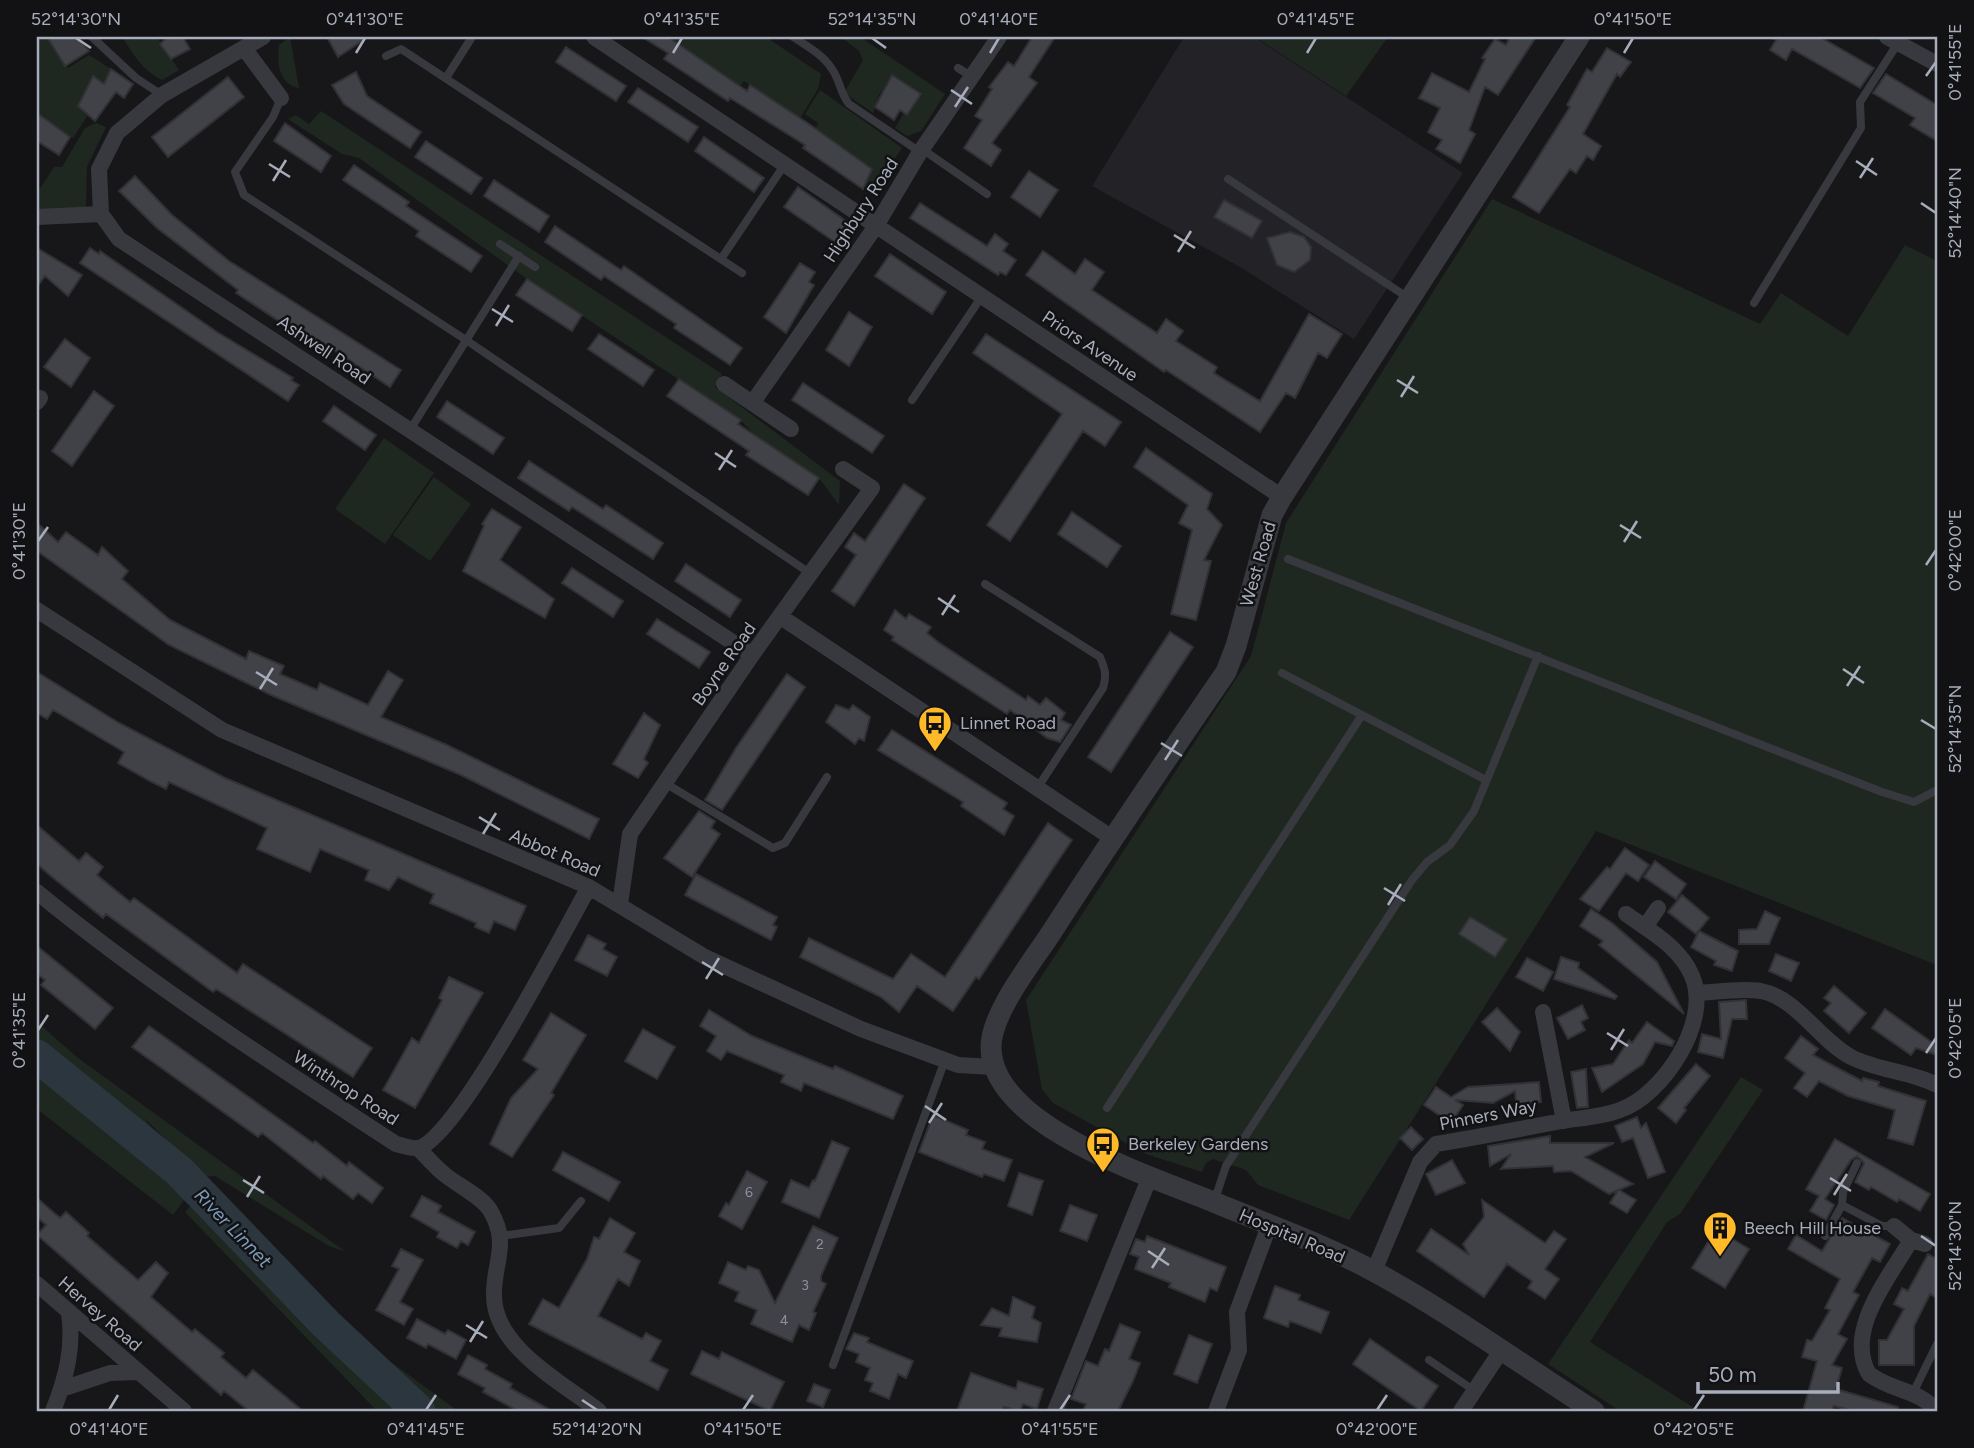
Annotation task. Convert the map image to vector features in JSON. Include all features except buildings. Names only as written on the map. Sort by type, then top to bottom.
[{"type":"street","points":[[37,217],[90,217],[101,214],[99,169],[117,133],[162,95],[263,37]]},
{"type":"street","points":[[594,37],[876,226]]},
{"type":"street","name":"Highbury Road","points":[[753,402],[876,226],[965,72],[999,37]]},
{"type":"street","name":"West Road","points":[[993,1067],[991,1046],[994,1026],[1112,838],[1226,673],[1272,515],[1282,497],[1579,37]]},
{"type":"street","points":[[1893,40],[1937,64]]},
{"type":"street","points":[[244,48],[281,98]]},
{"type":"street","name":"Ashwell Road","points":[[101,214],[119,239],[752,655]]},
{"type":"street","name":"Priors Avenue","points":[[876,226],[1282,497]]},
{"type":"street","points":[[724,384],[790,429]]},
{"type":"street","name":"Boyne Road","points":[[620,904],[630,834],[752,655],[872,488],[843,470]]},
{"type":"street","name":"Abbot Road","points":[[37,610],[222,730],[589,887],[705,957],[860,1029],[958,1065],[993,1067]]},
{"type":"street","points":[[781,617],[1038,786],[1112,838]]},
{"type":"street","points":[[589,887],[473,1091],[429,1142],[418,1147],[442,1173],[489,1209],[500,1236],[500,1261],[494,1291],[495,1317],[515,1346],[599,1411]]},
{"type":"street","name":"Winthrop Road","points":[[37,892],[89,936],[254,1051],[396,1144],[418,1147]]},
{"type":"street","points":[[1645,928],[1658,908]]},
{"type":"street","points":[[1626,914],[1674,949],[1692,976],[1696,993],[1761,991],[1789,1004],[1830,1043],[1848,1056],[1867,1065],[1923,1078],[1937,1085]]},
{"type":"street","name":"Pinners Way","points":[[1374,1271],[1420,1162],[1436,1144],[1618,1111],[1651,1092],[1668,1074],[1690,1031],[1696,1008],[1696,993]]},
{"type":"street","name":"Pinners Way","points":[[1543,1012],[1564,1121]]},
{"type":"street","name":"Hospital Road","points":[[993,1067],[1008,1092],[1031,1113],[1067,1136],[1149,1179],[1214,1202],[1374,1271],[1593,1411]]},
{"type":"street","points":[[1055,1411],[1149,1179]]},
{"type":"street","points":[[1216,1411],[1239,1350],[1237,1312],[1269,1226]]},
{"type":"street","points":[[1894,1226],[1918,1242],[1864,1323],[1860,1348],[1869,1374],[1896,1389],[1914,1391],[1937,1411]]},
{"type":"street","name":"Hervey Road","points":[[37,1284],[184,1411]]},
{"type":"street","points":[[54,1411],[62,1389],[71,1343],[69,1312]]},
{"type":"street","points":[[1461,1411],[1501,1351]]},
{"type":"street","name":"Hervey Road","points":[[62,1389],[110,1373],[138,1372]]},
{"type":"lane","points":[[92,37],[136,78],[162,95]]},
{"type":"lane","points":[[446,78],[471,37]]},
{"type":"lane","points":[[793,37],[823,58],[834,71],[841,93],[849,104],[987,194]]},
{"type":"lane","points":[[1754,303],[1861,128],[1860,102],[1893,40]]},
{"type":"lane","points":[[386,56],[401,49],[742,273]]},
{"type":"lane","points":[[281,98],[273,117],[235,172],[244,195],[466,340],[811,574]]},
{"type":"lane","points":[[721,259],[785,164]]},
{"type":"lane","points":[[1228,179],[1410,299]]},
{"type":"lane","points":[[500,244],[535,267]]},
{"type":"lane","points":[[410,430],[519,256]]},
{"type":"lane","points":[[912,400],[982,296]]},
{"type":"lane","points":[[1288,559],[1882,792],[1914,802],[1937,790]]},
{"type":"lane","points":[[985,584],[1100,657],[1105,668],[1107,677],[1103,688],[1038,786]]},
{"type":"lane","points":[[1214,1202],[1226,1166],[1412,880],[1463,829],[1538,656]]},
{"type":"lane","points":[[1282,673],[1486,780]]},
{"type":"lane","points":[[1107,1108],[1362,715]]},
{"type":"lane","points":[[665,783],[773,848],[785,843],[827,777]]},
{"type":"lane","points":[[833,1365],[945,1060]]},
{"type":"lane","points":[[1825,1236],[1842,1205],[1843,1192],[1857,1163]]},
{"type":"lane","points":[[500,1236],[559,1228],[581,1201]]},
{"type":"lane","points":[[1842,1205],[1882,1226],[1894,1226]]},
{"type":"lane","points":[[1914,1391],[1937,1344]]},
{"type":"lane","points":[[1429,1360],[1475,1391]]},
{"type":"shaded area","points":[[37,37],[47,37],[68,68],[89,55],[111,69],[104,83],[92,77],[78,106],[89,113],[73,138],[37,114]]},
{"type":"shaded area","points":[[122,37],[157,37],[179,70],[162,80],[155,76],[139,62]]},
{"type":"shaded area","points":[[290,37],[299,88],[287,82],[280,71],[279,45]]},
{"type":"shaded area","points":[[672,37],[766,37],[821,74],[818,89],[800,118],[744,81],[739,87],[675,42]]},
{"type":"shaded area","points":[[841,37],[860,37],[945,94],[921,131],[907,136],[895,128],[904,113],[892,76],[879,95],[873,113],[844,93],[863,60],[859,51]]},
{"type":"shaded area","points":[[1184,37],[1254,37],[1463,173],[1354,339],[1240,267],[1092,186]]},
{"type":"shaded area","points":[[1255,37],[1388,37],[1346,96]]},
{"type":"shaded area","points":[[820,90],[902,148],[872,191],[864,186],[872,169],[815,130],[818,123],[805,114]]},
{"type":"shaded area","points":[[321,111],[722,374],[715,387],[840,481],[839,505],[819,478],[758,438],[740,420],[527,279],[359,158],[342,154],[288,119],[296,115],[309,124]]},
{"type":"shaded area","points":[[96,123],[106,127],[87,167],[86,207],[79,212],[44,213],[37,207],[37,193],[54,167],[62,167],[85,128]]},
{"type":"shaded area","points":[[1492,199],[1760,324],[1781,293],[1848,336],[1905,245],[1937,261],[1937,965],[1596,831],[1349,1220],[1258,1185],[1246,1170],[1213,1159],[1206,1163],[1202,1172],[1146,1154],[1053,1103],[1042,1089],[1026,1000],[1251,656],[1286,523]]},
{"type":"shaded area","points":[[384,438],[434,473],[385,544],[335,509]]},
{"type":"shaded area","points":[[434,477],[471,504],[430,561],[393,535]]},
{"type":"shaded area","points":[[37,1022],[78,1058],[346,1252],[329,1246],[215,1176],[204,1177],[143,1117],[197,1183],[173,1215],[37,1109]]},
{"type":"shaded area","points":[[1741,1077],[1763,1090],[1680,1214],[1667,1222],[1590,1342],[1699,1411],[1620,1411],[1548,1364]]},
{"type":"shaded area","points":[[203,1192],[318,1309],[458,1411],[377,1411],[185,1212]]},
{"type":"waterway","name":"River Linnet","points":[[37,1056],[179,1171],[326,1324],[419,1411]]},
{"type":"place","name":"Linnet Road","points":[[935,753]]},
{"type":"place","name":"Berkeley Gardens","points":[[1103,1174]]},
{"type":"place","name":"Beech Hill House","points":[[1720,1258]]}]
